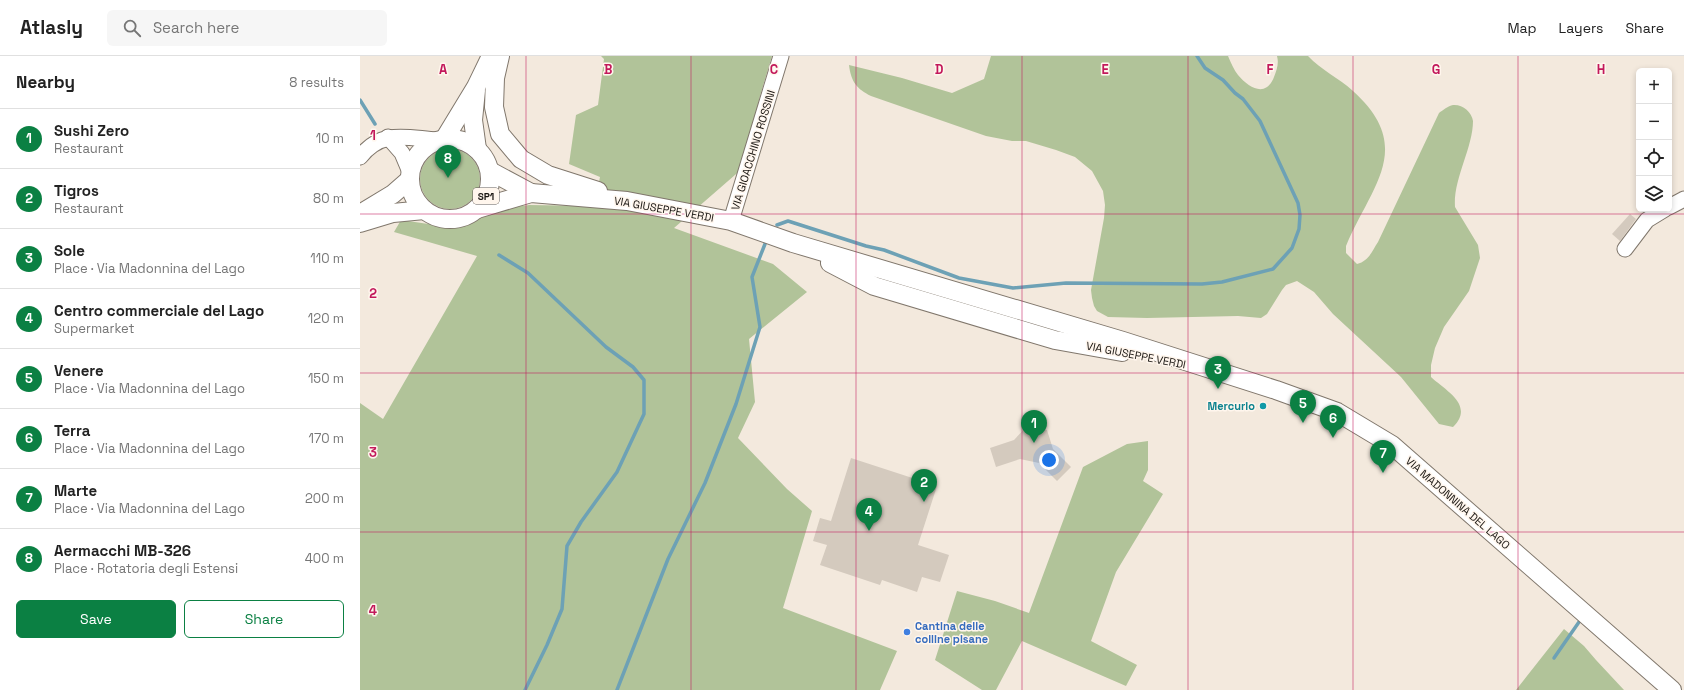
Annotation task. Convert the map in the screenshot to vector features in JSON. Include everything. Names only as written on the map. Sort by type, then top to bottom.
[{"type":"main road","points":[[441,139],[476,87],[491,56]]},
{"type":"main road","points":[[500,56],[495,78],[494,107],[500,134],[521,159],[548,174],[627,201]]},
{"type":"main road","points":[[476,87],[473,120],[477,149]]},
{"type":"main road","points":[[424,210],[416,202],[411,191],[410,176],[413,162],[419,152],[427,145],[441,139],[457,139],[468,142],[477,149],[485,159],[490,171]]},
{"type":"main road","name":"VIA GIUSEPPE VERDI","points":[[490,171],[531,193]]},
{"type":"main road","name":"SP1","points":[[360,223],[393,213],[424,210],[434,216],[451,219],[468,215],[477,209],[486,198],[490,185],[490,171]]},
{"type":"main road","points":[[360,214],[393,194],[410,176]]},
{"type":"main road","name":"VIA GIUSEPPE VERDI","points":[[477,209],[531,193],[627,201],[731,221],[793,243],[1219,372]]},
{"type":"main road","name":"VIA GIUSEPPE VERDI","points":[[793,243],[874,286],[1055,340],[1219,372]]},
{"type":"main road","name":"VIA GIUSEPPE VERDI","points":[[912,279],[930,290],[979,306],[988,319]]},
{"type":"main road","name":"VIA GIUSEPPE VERDI","points":[[988,319],[998,313],[1063,324]]},
{"type":"main road","name":"VIA MADONNINA DEL LAGO","points":[[1219,372],[1276,390],[1336,412],[1392,445],[1669,688]]},
{"type":"street","name":"VIA GIOACCHINO ROSSINI","points":[[731,221],[781,56]]},
{"type":"street","points":[[360,157],[367,148],[377,141],[388,137],[441,139]]},
{"type":"street","points":[[388,137],[402,153],[410,176]]},
{"type":"street","points":[[1672,205],[1684,199]]},
{"type":"street","points":[[1625,249],[1647,220],[1660,212]]},
{"type":"green space","points":[[601,56],[772,56],[760,96],[743,168],[674,228],[773,264],[807,292],[749,339],[755,402],[738,438],[787,489],[812,511],[783,608],[897,651],[880,690],[360,690],[360,403],[383,419],[477,256],[394,232],[401,220],[449,227],[466,222],[487,211],[529,205],[594,206],[600,177],[569,164],[576,115],[598,105],[604,59]]},
{"type":"green space","points":[[991,56],[1228,56],[1235,71],[1242,80],[1252,87],[1262,89],[1271,83],[1274,77],[1278,61],[1277,56],[1308,56],[1353,91],[1372,112],[1382,131],[1385,149],[1382,167],[1376,186],[1346,246],[1346,253],[1357,264],[1361,263],[1367,258],[1378,242],[1439,113],[1447,107],[1453,105],[1466,109],[1471,115],[1473,121],[1472,131],[1457,186],[1455,207],[1478,245],[1480,258],[1469,291],[1444,327],[1435,348],[1431,365],[1431,377],[1450,393],[1460,405],[1461,412],[1459,419],[1453,427],[1439,424],[1401,377],[1333,314],[1314,292],[1297,281],[1286,285],[1267,314],[1261,318],[1238,316],[1147,318],[1108,317],[1097,311],[1094,306],[1091,290],[1105,205],[1103,191],[1092,171],[1075,157],[1056,150],[1026,141],[1012,141],[986,136],[871,96],[858,88],[851,76],[849,65],[902,78],[952,93],[984,79]]},
{"type":"green space","points":[[444,149],[456,149],[467,154],[475,162],[480,173],[478,191],[467,204],[456,209],[444,209],[433,204],[425,196],[420,185],[420,173],[425,162],[433,154]]},
{"type":"green space","points":[[1148,441],[1148,470],[1143,481],[1163,494],[1116,572],[1091,641],[1137,665],[1126,686],[1022,641],[996,690],[982,690],[935,660],[957,591],[995,601],[1029,613],[1083,467],[1127,444]]},
{"type":"green space","points":[[1564,629],[1584,646],[1624,690],[1516,690]]},
{"type":"building","points":[[1630,214],[1636,219],[1620,241],[1612,234]]},
{"type":"building","points":[[1028,425],[1047,430],[1053,449],[1071,467],[1057,481],[1039,463],[1020,459],[996,467],[990,448],[1014,440]]},
{"type":"building","points":[[851,458],[937,486],[918,545],[949,555],[940,582],[922,577],[917,592],[882,580],[880,585],[820,565],[827,545],[813,541],[820,518],[831,521]]},
{"type":"waterway","points":[[777,225],[788,221],[866,246],[884,250],[959,278],[1013,288],[1066,283],[1202,284],[1222,282],[1273,269],[1292,248],[1299,229],[1300,215],[1298,203],[1260,121],[1243,99],[1223,80],[1205,68],[1197,56]]},
{"type":"waterway","points":[[360,100],[375,124]]},
{"type":"waterway","points":[[617,690],[668,559],[705,483],[736,404],[760,327],[752,277],[765,244]]},
{"type":"waterway","points":[[499,255],[528,273],[606,347],[633,367],[644,380],[644,414],[617,472],[581,522],[567,546],[562,609],[547,645],[525,690]]},
{"type":"waterway","points":[[1554,658],[1579,622]]},
{"type":"place","name":"Aermacchi MB-326","points":[[448,178]]},
{"type":"place","name":"Sole","points":[[1218,389]]},
{"type":"place","name":"Mercurio","points":[[1263,406]]},
{"type":"place","name":"Venere","points":[[1303,423]]},
{"type":"place","name":"Terra","points":[[1333,438]]},
{"type":"place","name":"Sushi Zero","points":[[1034,443]]},
{"type":"place","name":"Marte","points":[[1383,473]]},
{"type":"place","name":"Tigros","points":[[924,502]]},
{"type":"place","name":"Centro commerciale del Lago","points":[[869,531]]},
{"type":"place","name":"Cantina delle colline pisane","points":[[907,632]]}]
